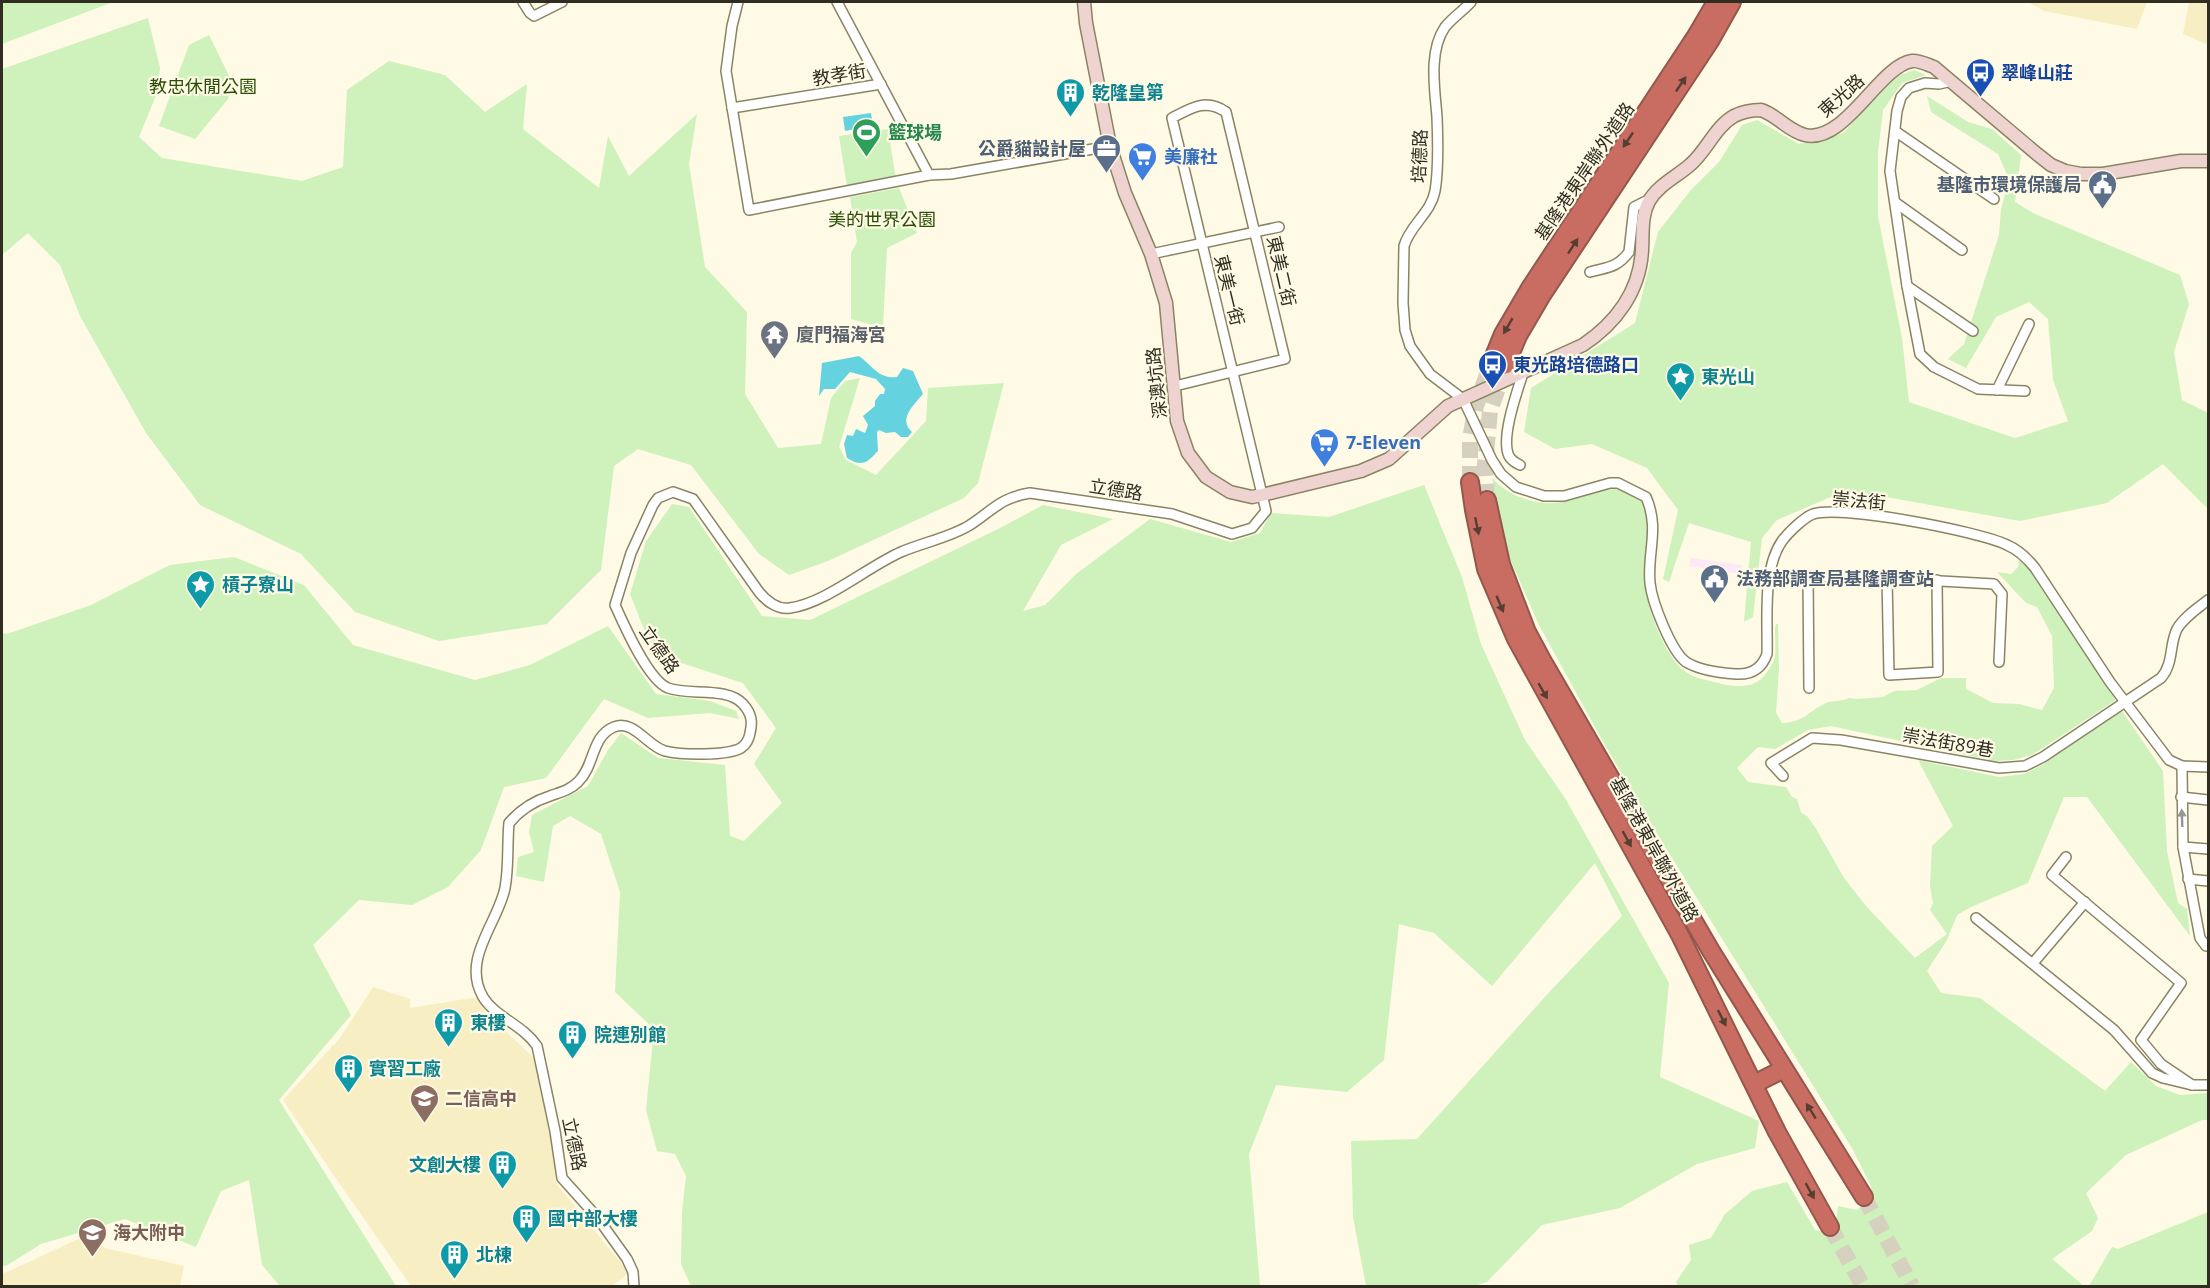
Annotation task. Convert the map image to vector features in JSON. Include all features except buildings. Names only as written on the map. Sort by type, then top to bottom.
[{"type":"highway","name":"基隆港東岸聯外道路","points":[[1536,292],[1716,2]]},
{"type":"highway","name":"基隆港東岸聯外道路","points":[[1498,365],[1503,334],[1536,292],[1710,41],[1732,2]]},
{"type":"highway","name":"基隆港東岸聯外道路","points":[[1470,482],[1474,510],[1522,635],[1605,784],[1777,1132],[1830,1227]]},
{"type":"highway","name":"基隆港東岸聯外道路","points":[[1487,500],[1494,566]]},
{"type":"highway","name":"基隆港東岸聯外道路","points":[[1605,784],[1712,951],[1864,1197]]},
{"type":"highway","points":[[1754,1084],[1785,1069]]},
{"type":"street","points":[[523,2],[530,14],[534,16],[561,2]]},
{"type":"street","points":[[738,2],[726,70],[749,210],[930,175],[951,174],[1110,146]]},
{"type":"street","points":[[837,2],[881,84]]},
{"type":"street","name":"深澳坑路","points":[[1084,2],[1110,146],[1125,194],[1151,254],[1166,303],[1177,421],[1184,444],[1195,465],[1206,477],[1230,492],[1252,497],[1361,471],[1389,459],[1448,405],[1463,399]]},
{"type":"street","name":"培德路","points":[[1463,399],[1430,374],[1410,346],[1405,330],[1403,250],[1407,238],[1431,205],[1436,188],[1435,70],[1438,42],[1446,27],[1471,2]]},
{"type":"street","name":"東光路","points":[[1650,199],[1692,163],[1724,123],[1735,115],[1761,110],[1797,132],[1816,135],[1835,127],[1900,65],[1914,61],[1934,67],[2037,154],[2051,165],[2066,171],[2103,174],[2181,161],[2208,161]]},
{"type":"street","points":[[1952,81],[1939,84],[1924,83],[1909,88],[1901,97],[1897,111],[1890,171],[1907,286],[1920,354],[1934,367],[1977,389],[2025,391]]},
{"type":"street","name":"教孝街","points":[[732,108],[881,84],[930,175]]},
{"type":"street","name":"東美二街","points":[[1175,386],[1286,359],[1226,112],[1216,105],[1195,106]]},
{"type":"street","name":"東美一街","points":[[1195,106],[1172,118],[1262,495]]},
{"type":"street","points":[[1895,131],[1994,199]]},
{"type":"street","points":[[1463,399],[1584,345],[1601,332],[1621,311],[1635,285],[1642,253],[1643,223],[1650,199]]},
{"type":"street","points":[[1590,272],[1620,264],[1625,258],[1629,252],[1634,207],[1650,199]]},
{"type":"street","points":[[1896,203],[1962,250]]},
{"type":"street","points":[[1151,254],[1279,227]]},
{"type":"street","points":[[1907,286],[1973,331]]},
{"type":"street","points":[[1997,390],[2030,324]]},
{"type":"street","points":[[1520,465],[1510,458],[1506,446],[1512,410],[1524,370]]},
{"type":"street","name":"崇法街","points":[[1463,399],[1492,460],[1501,474],[1516,487],[1544,496],[1564,496],[1610,483],[1618,483],[1646,496],[1654,530],[1650,581],[1652,597],[1657,614],[1685,661],[1699,667],[1736,674],[1752,673],[1763,664],[1767,654],[1769,576],[1773,559],[1783,541],[1812,514],[1839,512],[1927,524],[2006,544],[2023,554],[2036,568],[2110,682],[2169,760],[2182,766]]},
{"type":"street","name":"立德路","points":[[634,1287],[633,1272],[627,1259],[597,1217],[562,1178],[555,1131],[537,1047],[530,1036],[482,996],[476,973],[478,954],[505,888],[510,823],[534,802],[564,792],[578,783],[587,772],[597,740],[612,727],[622,725],[632,728],[653,746],[664,751],[683,754],[698,755],[732,750],[748,742],[752,722],[750,713],[740,701],[720,694],[691,692],[667,687],[652,672],[634,646],[615,605],[631,553],[645,518],[658,498],[673,492],[693,499],[759,592],[772,604],[789,608],[819,598],[900,552],[958,531],[1000,502],[1016,496],[1030,493],[1172,514],[1232,534],[1251,528],[1260,520],[1266,512],[1262,495]]},
{"type":"street","points":[[1769,576],[1887,578],[1994,584],[2002,594],[1999,662]]},
{"type":"street","points":[[1808,578],[1809,688]]},
{"type":"street","points":[[1887,578],[1888,675],[1938,672],[1937,580]]},
{"type":"street","points":[[2125,701],[2161,678],[2170,663],[2177,629],[2208,600]]},
{"type":"street","name":"崇法街89巷","points":[[1783,776],[1771,763],[1812,738],[1841,740],[1999,768],[2025,766],[2043,757],[2125,701]]},
{"type":"street","points":[[2208,767],[2182,766],[2181,797],[2183,847],[2188,879],[2200,938],[2208,946]]},
{"type":"street","points":[[2181,797],[2208,800]]},
{"type":"street","points":[[2183,847],[2208,849]]},
{"type":"street","points":[[2066,856],[2052,875],[2181,983],[2141,1040],[2161,1064],[2192,1085]]},
{"type":"street","points":[[2188,879],[2208,881]]},
{"type":"street","points":[[2033,963],[2085,902]]},
{"type":"street","points":[[1976,918],[2114,1030],[2152,1073],[2192,1085],[2208,1085]]},
{"type":"shaded area","points":[[2028,2],[2147,2],[2137,29],[2044,11]]},
{"type":"shaded area","points":[[2189,2],[2208,2],[2208,45],[2183,34]]},
{"type":"shaded area","points":[[1691,558],[1742,565],[1741,574],[1689,566]]},
{"type":"shaded area","name":"二信高中","points":[[373,987],[410,999],[410,1008],[478,997],[485,1012],[535,1059],[556,1183],[629,1273],[612,1286],[411,1286],[283,1100],[340,1038]]},
{"type":"shaded area","name":"海大附中","points":[[89,1234],[105,1248],[184,1266],[180,1286],[2,1286],[2,1272],[5,1273]]},
{"type":"green space","points":[[2,2],[113,2],[2,44]]},
{"type":"green space","points":[[148,18],[160,68],[157,93],[139,137],[162,158],[302,181],[343,167],[347,90],[389,61],[445,75],[485,112],[527,84],[523,129],[599,188],[608,136],[629,176],[697,114],[689,164],[705,267],[747,312],[745,394],[778,448],[821,444],[831,398],[845,381],[860,378],[839,447],[846,460],[876,475],[926,421],[928,388],[1004,383],[978,483],[964,498],[828,561],[789,575],[759,554],[691,465],[638,449],[614,466],[601,570],[547,624],[439,641],[355,612],[301,554],[200,505],[146,433],[80,316],[60,265],[28,233],[2,255],[2,69]]},
{"type":"green space","name":"教忠休閒公園","points":[[209,35],[232,82],[228,99],[195,139],[159,126],[189,45]]},
{"type":"green space","points":[[1914,70],[1926,75],[1902,83],[1883,110],[1878,152],[1878,216],[1902,338],[1909,402],[2015,438],[2068,421],[2053,380],[2048,319],[2029,302],[1996,317],[1966,368],[1948,359],[1964,344],[1999,235],[2001,209],[2009,179],[1998,154],[1931,112],[1927,96],[1968,122],[1992,129],[2021,155],[2015,202],[2035,214],[2180,275],[2189,304],[2174,352],[2182,400],[2208,413],[2208,509],[2163,464],[2107,503],[2020,521],[1847,490],[1777,520],[1762,538],[1753,617],[1744,622],[1751,542],[1689,523],[1669,582],[1663,579],[1678,510],[1647,468],[1592,444],[1555,449],[1524,432],[1531,388],[1635,323],[1658,232],[1690,191],[1719,162],[1742,125],[1757,120],[1799,144],[1843,133],[1895,77]]},
{"type":"green space","name":"籃球場","points":[[888,129],[896,180],[847,187],[839,136]]},
{"type":"green space","name":"美的世界公園","points":[[899,188],[917,233],[887,248],[883,328],[851,319],[851,253],[857,242],[850,197]]},
{"type":"green space","points":[[1492,478],[1515,495],[1543,503],[1562,502],[1611,489],[1629,491],[1637,496],[1646,516],[1646,594],[1651,613],[1669,653],[1688,674],[1729,685],[1750,685],[1762,678],[1773,663],[1775,629],[1778,624],[1779,669],[1776,713],[1782,723],[1801,719],[1829,702],[1849,698],[1883,697],[1894,691],[1917,690],[1941,678],[1966,678],[1966,689],[1993,703],[2019,704],[2042,710],[2054,688],[2052,636],[2037,607],[2026,603],[1997,572],[2011,574],[2018,567],[2019,558],[2026,564],[2116,700],[2032,755],[2013,760],[1994,761],[1831,726],[1808,730],[1775,749],[1758,747],[1737,768],[1748,782],[1786,787],[1792,797],[1797,799],[1801,813],[1807,816],[1815,827],[1844,878],[1866,906],[1915,958],[1947,934],[1930,910],[1933,903],[1930,886],[1932,846],[1953,826],[1918,760],[1999,777],[2024,774],[2042,765],[2122,711],[2163,771],[2167,851],[2178,903],[2187,909],[2190,936],[2087,797],[2064,797],[2028,883],[1957,915],[1947,940],[1927,971],[1941,993],[1980,998],[2105,1091],[2131,1062],[2156,1086],[2180,1095],[2208,1093],[2208,1120],[2202,1120],[2126,1155],[2086,1193],[2098,1218],[2092,1231],[2052,1259],[2084,1286],[1678,1286],[1676,1282],[1691,1260],[1689,1245],[1711,1238],[1725,1214],[1752,1191],[1787,1182],[1815,1230],[1828,1233],[1836,1223],[1838,1206],[1857,1210],[1872,1196],[1871,1186],[1853,1150],[1664,845],[1602,740],[1539,625],[1507,552]]},
{"type":"green space","points":[[1424,485],[1462,577],[1481,644],[1525,740],[1565,798],[1669,983],[1660,1077],[1759,1121],[1755,1148],[1697,1164],[1620,1208],[1542,1225],[1487,1282],[1474,1286],[1366,1286],[1353,1217],[1351,1141],[1417,1139],[1553,988],[1622,916],[1595,863],[1492,986],[1434,933],[1399,924],[1384,1060],[1347,1092],[1276,1085],[1249,1154],[1260,1286],[691,1286],[681,1264],[682,1212],[686,1176],[675,1154],[657,1151],[646,1110],[654,1029],[615,992],[620,892],[601,834],[570,816],[553,826],[544,882],[516,876],[518,857],[534,852],[529,832],[532,815],[588,786],[608,750],[621,733],[658,758],[725,765],[730,836],[744,841],[782,803],[754,764],[776,728],[743,683],[654,654],[630,594],[646,541],[672,504],[689,507],[762,616],[810,620],[1043,505],[1113,519],[1061,545],[1023,611],[1045,605],[1076,574],[1150,519],[1231,542],[1260,533],[1271,513],[1329,517]]},
{"type":"green space","points":[[234,557],[304,585],[353,645],[475,680],[530,665],[608,626],[656,694],[710,701],[736,711],[739,719],[710,713],[648,718],[604,699],[546,778],[504,787],[481,850],[448,887],[412,905],[359,900],[313,945],[351,1015],[279,1100],[396,1286],[280,1286],[262,1265],[249,1180],[221,1191],[196,1247],[125,1219],[41,1244],[6,1266],[2,1265],[2,633],[7,634],[91,605],[170,565]]},
{"type":"green space","points":[[2208,1212],[2208,1286],[2089,1286],[2112,1247],[2118,1249]]},
{"type":"water","points":[[871,113],[873,126],[845,131],[843,117]]},
{"type":"water","points":[[859,356],[885,376],[897,377],[903,368],[913,371],[923,394],[911,408],[907,417],[906,422],[912,432],[908,437],[901,437],[895,432],[886,433],[879,430],[877,432],[878,451],[868,461],[857,463],[847,458],[844,444],[847,435],[853,436],[856,429],[865,433],[868,425],[863,416],[875,406],[875,401],[880,394],[884,394],[885,389],[876,379],[850,372],[835,389],[824,389],[819,396],[822,363]]},
{"type":"tunnel","points":[[1487,500],[1485,465],[1490,411],[1506,365]]},
{"type":"tunnel","points":[[1470,482],[1470,439],[1476,406],[1490,366]]},
{"type":"tunnel","points":[[1864,1197],[1912,1286]]},
{"type":"tunnel","points":[[1830,1227],[1863,1286]]},
{"type":"place","name":"翠峰山莊","points":[[1980,98]]},
{"type":"place","name":"乾隆皇第","points":[[1071,118]]},
{"type":"place","name":"籃球場","points":[[867,158]]},
{"type":"place","name":"公爵貓設計屋","points":[[1107,174]]},
{"type":"place","name":"美廉社","points":[[1143,182]]},
{"type":"place","name":"基隆市環境保護局","points":[[2102,210]]},
{"type":"place","name":"廈門福海宮","points":[[775,360]]},
{"type":"place","name":"東光路培德路口","points":[[1492,390]]},
{"type":"place","name":"東光山","points":[[1680,402]]},
{"type":"place","name":"7-Eleven","points":[[1325,468]]},
{"type":"place","name":"法務部調查局基隆調查站","points":[[1715,604]]},
{"type":"place","name":"槓子寮山","points":[[201,610]]},
{"type":"place","name":"東樓","points":[[449,1048]]},
{"type":"place","name":"院連別館","points":[[573,1060]]},
{"type":"place","name":"實習工廠","points":[[348,1094]]},
{"type":"place","name":"二信高中","points":[[424,1124]]},
{"type":"place","name":"文創大樓","points":[[502,1190]]},
{"type":"place","name":"國中部大樓","points":[[527,1244]]},
{"type":"place","name":"海大附中","points":[[92,1258]]},
{"type":"place","name":"北棟","points":[[455,1280]]}]
